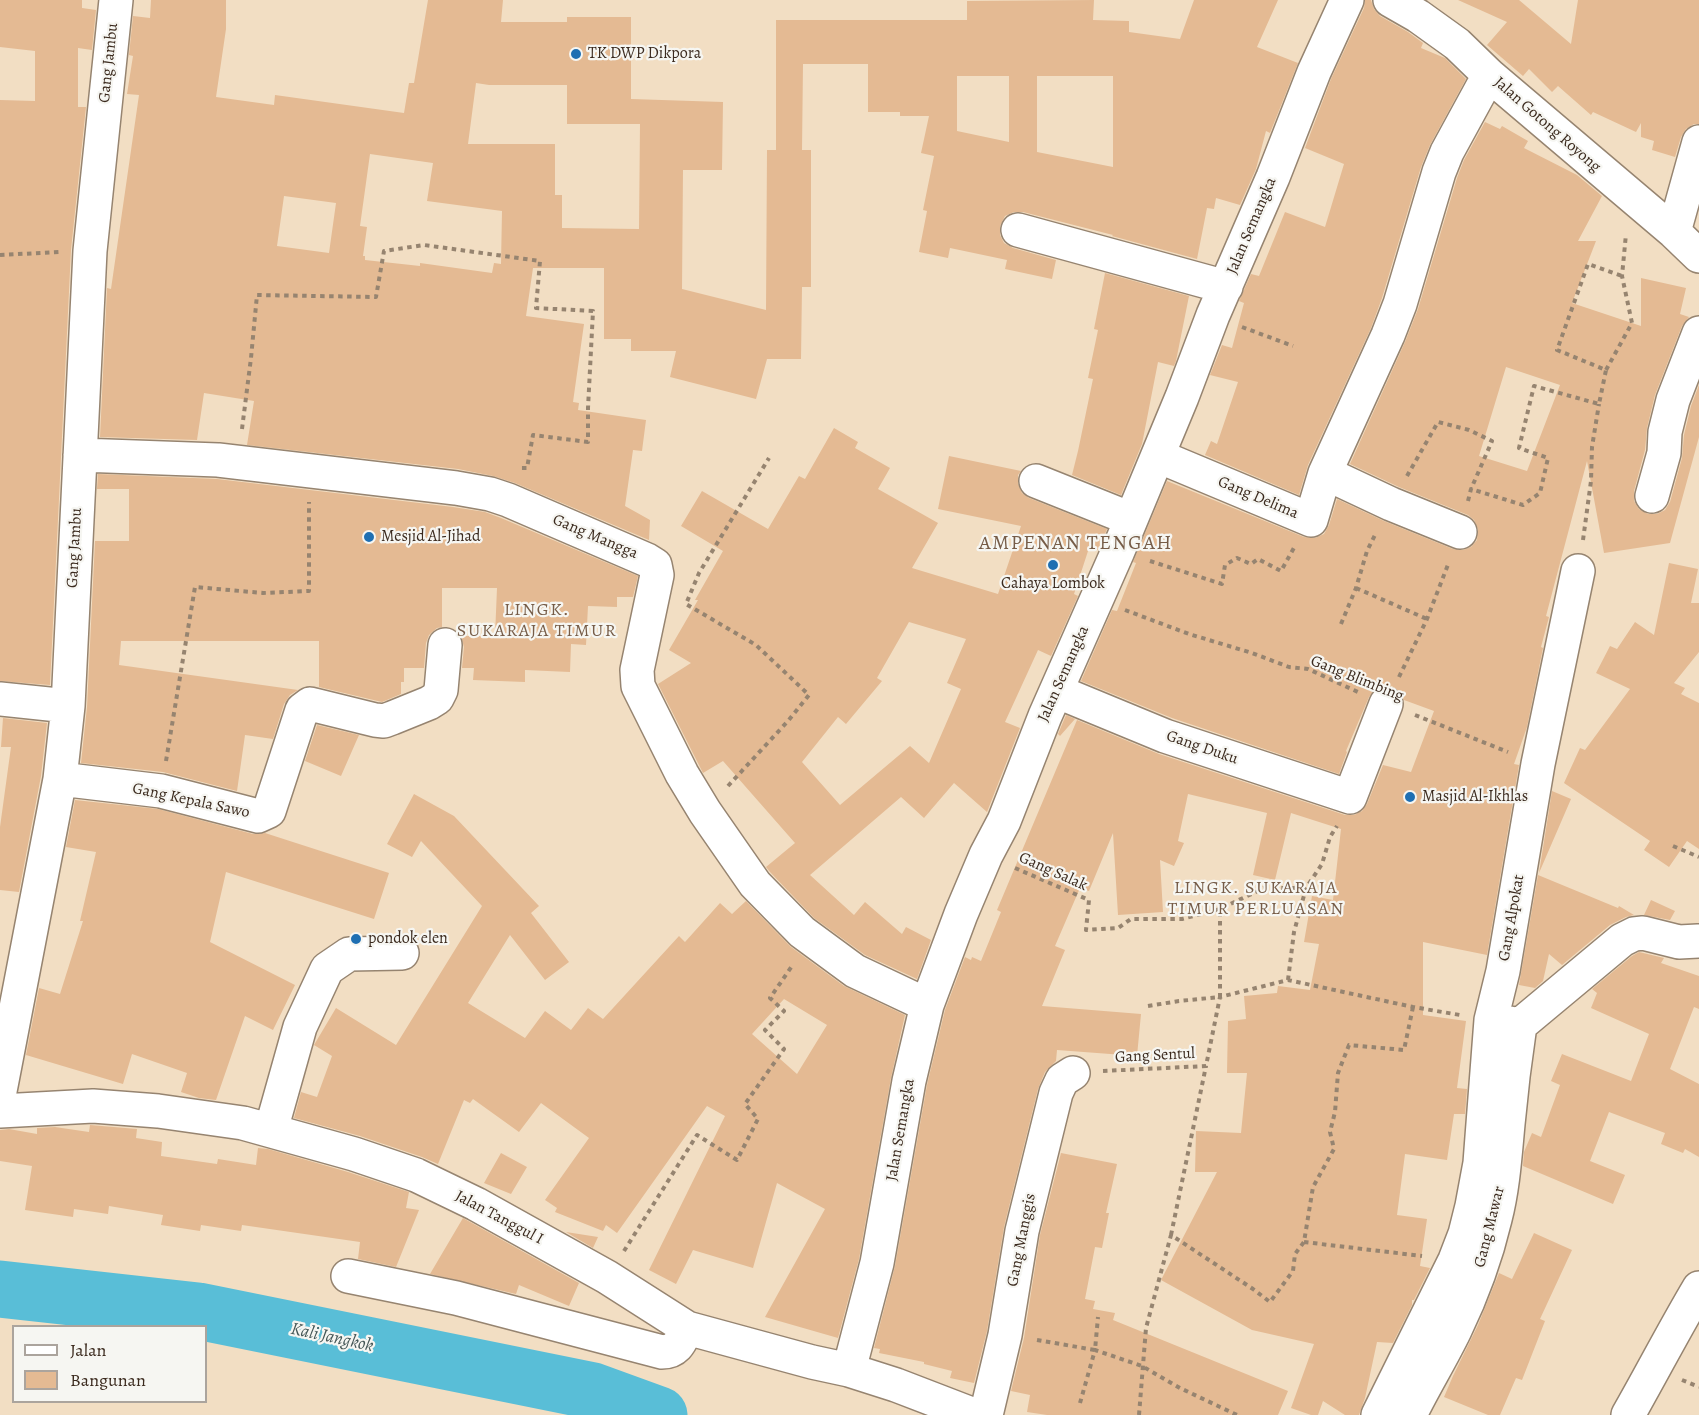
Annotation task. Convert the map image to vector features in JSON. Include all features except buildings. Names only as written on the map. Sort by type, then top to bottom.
[{"type":"street","name":"Gang Jambu","points":[[0,1091],[60,779],[68,706],[90,251],[116,0]]},
{"type":"street","name":"Jalan Semangka","points":[[849,1370],[877,1263],[909,1081],[927,1005],[986,855],[1004,821],[1045,716],[1118,551],[1273,177],[1314,72],[1347,0]]},
{"type":"street","name":"Jalan Gotong Royong","points":[[1390,0],[1419,16],[1457,44],[1489,75],[1674,232],[1699,256]]},
{"type":"street","points":[[1460,532],[1391,504],[1325,473],[1384,345],[1400,304],[1447,152],[1489,75]]},
{"type":"street","points":[[1674,232],[1699,142]]},
{"type":"street","points":[[1018,230],[1220,301]]},
{"type":"street","points":[[1652,496],[1664,453],[1665,432],[1673,400],[1699,333]]},
{"type":"street","name":"Gang Mangga","points":[[80,454],[218,460],[490,494],[626,550],[655,565],[657,575],[636,678],[682,774],[705,812],[755,884],[811,938],[855,971],[927,1005]]},
{"type":"street","name":"Gang Delima","points":[[1158,456],[1311,520],[1325,473]]},
{"type":"street","points":[[1036,481],[1131,519]]},
{"type":"street","name":"Gang Alpokat","points":[[1378,1415],[1412,1385],[1468,1263],[1465,1234],[1505,1022],[1503,971],[1538,764],[1578,571]]},
{"type":"street","name":"Gang Kepala Sawo","points":[[60,779],[161,791],[258,816],[264,814],[269,811],[305,706],[310,704],[384,721],[429,703],[437,698],[441,690],[445,645]]},
{"type":"street","name":"Gang Duku","points":[[1056,692],[1165,736],[1350,797]]},
{"type":"street","points":[[0,699],[68,706]]},
{"type":"street","points":[[1350,797],[1386,704]]},
{"type":"street","points":[[1505,1022],[1622,940],[1634,934],[1643,933],[1679,942],[1699,941]]},
{"type":"street","points":[[271,1130],[300,1027],[327,969],[349,954],[402,953]]},
{"type":"street","name":"Gang Manggis","points":[[986,1415],[1005,1335],[1022,1230],[1056,1093],[1062,1080],[1073,1073]]},
{"type":"street","name":"Jalan Tanggul I","points":[[0,1111],[93,1106],[158,1111],[243,1123],[354,1154],[416,1175],[476,1204],[607,1277],[687,1328],[849,1370],[896,1385],[974,1415]]},
{"type":"street","points":[[348,1276],[456,1298],[662,1352],[676,1349],[687,1328]]},
{"type":"street","points":[[1628,1415],[1666,1343],[1699,1288]]},
{"type":"path","points":[[237,463],[251,358],[256,295],[376,297],[384,251],[424,245],[540,261],[536,308],[593,310],[588,442],[533,435],[527,468],[499,468],[490,494]]},
{"type":"path","points":[[0,255],[90,251]]},
{"type":"path","points":[[1578,571],[1591,481],[1592,447],[1606,370],[1632,323],[1622,276],[1588,264],[1557,350],[1606,370]]},
{"type":"path","points":[[1220,301],[1293,346]]},
{"type":"path","points":[[1386,704],[1427,619],[1460,532],[1471,489],[1523,506],[1540,493],[1548,458],[1519,448],[1534,386],[1599,404]]},
{"type":"path","points":[[705,812],[809,695],[756,645],[686,604],[699,573],[769,458]]},
{"type":"path","points":[[161,791],[195,587],[263,593],[309,591],[308,472]]},
{"type":"path","points":[[1118,551],[1222,584],[1225,565],[1236,558],[1251,564],[1258,559],[1281,571]]},
{"type":"path","points":[[1341,624],[1356,588],[1427,619]]},
{"type":"path","name":"Gang Blimbing","points":[[1096,600],[1289,667],[1308,669],[1386,704],[1538,764]]},
{"type":"path","points":[[1288,980],[1293,932],[1306,888],[1322,864],[1330,837],[1350,797]]},
{"type":"path","points":[[1673,846],[1699,857]]},
{"type":"path","name":"Gang Salak","points":[[986,855],[1089,900],[1086,930],[1118,928],[1131,920],[1182,920],[1220,909],[1264,888],[1306,888]]},
{"type":"path","points":[[1220,909],[1220,997]]},
{"type":"path","points":[[607,1277],[697,1135],[737,1160],[758,1119],[746,1104],[784,1049],[765,1030],[784,1011],[770,998],[811,938]]},
{"type":"path","points":[[1148,1006],[1220,997],[1288,980],[1413,1007],[1505,1022]]},
{"type":"path","name":"Gang Sentul","points":[[1073,1073],[1206,1066],[1220,997]]},
{"type":"path","points":[[1171,1235],[1270,1302],[1293,1271],[1295,1254],[1304,1242],[1313,1187],[1334,1149],[1330,1132],[1335,1112],[1338,1073],[1349,1044],[1404,1050],[1413,1007]]},
{"type":"path","points":[[1139,1415],[1146,1328],[1171,1235],[1206,1066]]},
{"type":"path","points":[[1304,1242],[1468,1263]]},
{"type":"path","points":[[1080,1403],[1095,1350],[1098,1317]]},
{"type":"path","points":[[1005,1335],[1095,1350],[1142,1366],[1180,1388],[1237,1415]]},
{"type":"waterway","name":"Kali Jangkok","points":[[0,1289],[198,1311],[593,1391],[659,1415]]},
{"type":"place","name":"TK DWP Dikpora","points":[[576,54]]},
{"type":"place","name":"Mesjid Al-Jihad","points":[[369,537]]},
{"type":"place","name":"Cahaya Lombok","points":[[1053,565]]},
{"type":"place","name":"Masjid Al-Ikhlas","points":[[1410,797]]},
{"type":"place","name":"pondok elen","points":[[356,939]]},
{"type":"district","name":"AMPENAN TENGAH","points":[[1076,544]]},
{"type":"district","name":"LINGK. SUKARAJA TIMUR","points":[[537,621]]},
{"type":"district","name":"LINGK. SUKARAJA TIMUR PERLUASAN","points":[[1256,899]]}]
